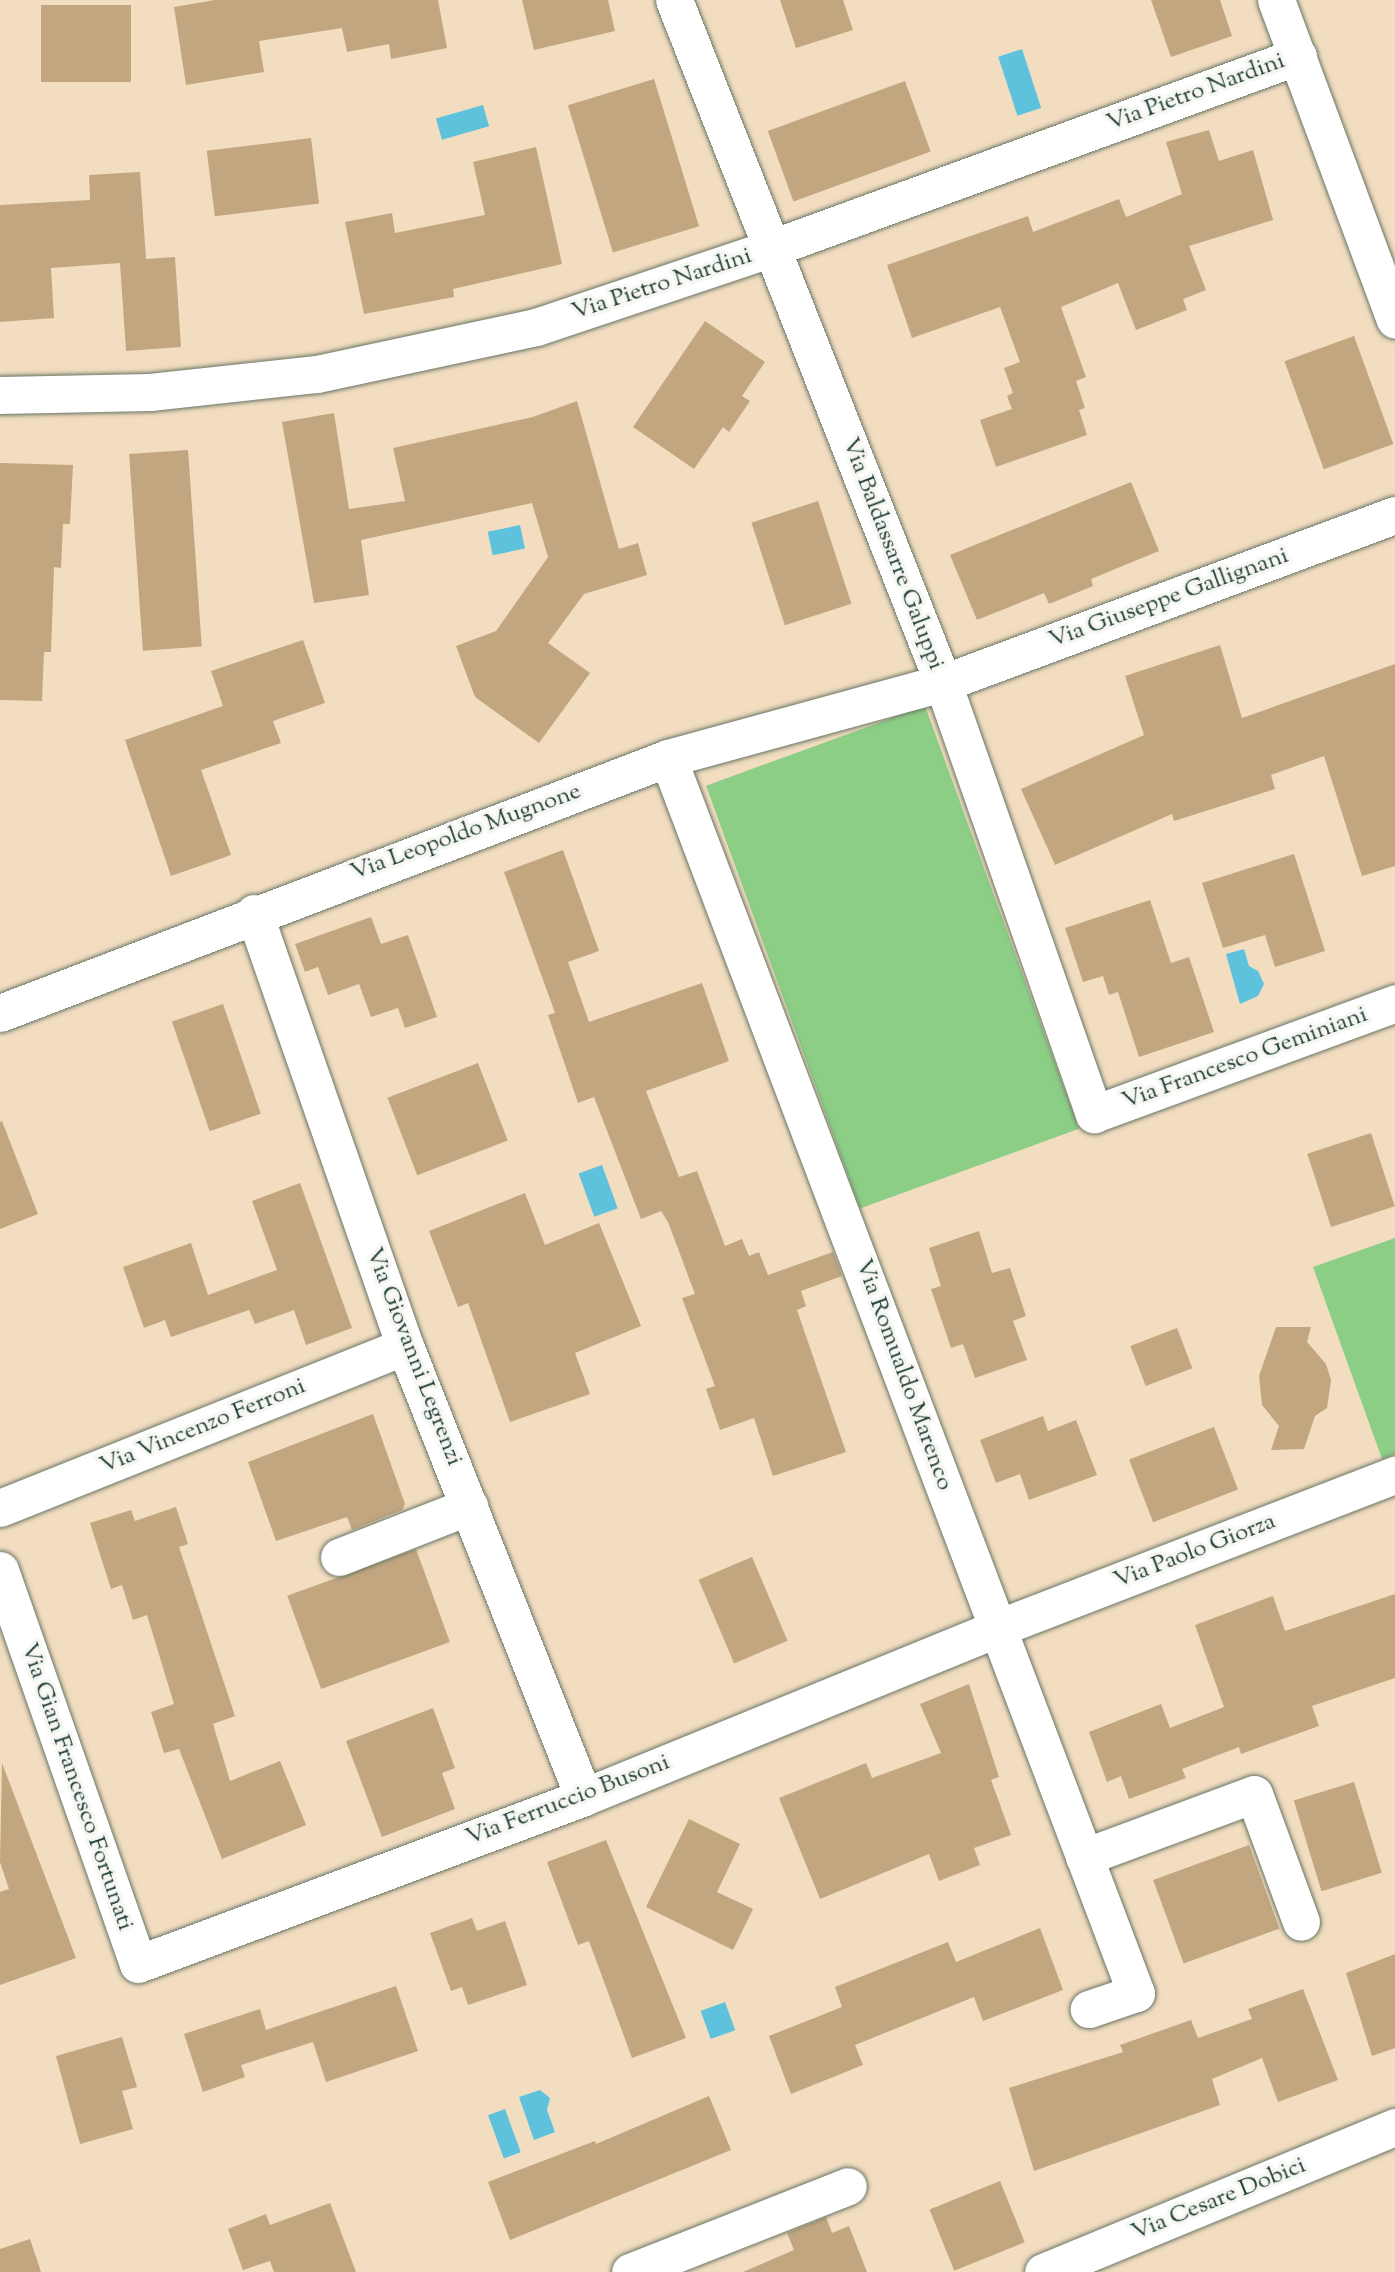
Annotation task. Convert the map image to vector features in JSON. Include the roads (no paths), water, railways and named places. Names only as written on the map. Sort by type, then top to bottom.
[{"type":"street","name":"Via Baldassarre Galuppi","points":[[674,0],[943,683],[1094,1114]]},
{"type":"street","points":[[1276,0],[1395,320]]},
{"type":"street","name":"Via Pietro Nardini","points":[[0,395],[150,392],[317,374],[536,327],[772,248],[1298,56]]},
{"type":"street","name":"Via Giuseppe Gallignani","points":[[943,683],[1395,515]]},
{"type":"street","name":"Via Leopoldo Mugnone","points":[[0,1013],[254,913],[668,758],[943,683]]},
{"type":"street","name":"Via Romualdo Marenco","points":[[668,758],[854,1241],[995,1629],[1136,1993],[1089,2010]]},
{"type":"street","name":"Via Giovanni Legrenzi","points":[[254,913],[405,1346],[584,1797]]},
{"type":"street","name":"Via Francesco Geminiani","points":[[1094,1114],[1395,1003]]},
{"type":"street","name":"Via Vincenzo Ferroni","points":[[0,1508],[405,1346]]},
{"type":"street","name":"Via Paolo Giorza","points":[[995,1629],[1395,1475]]},
{"type":"street","points":[[339,1557],[469,1506]]},
{"type":"street","name":"Via Gian Francesco Fortunati","points":[[0,1570],[138,1964]]},
{"type":"street","name":"Via Ferruccio Busoni","points":[[138,1964],[584,1797],[995,1629]]},
{"type":"street","points":[[1084,1857],[1254,1794],[1301,1922]]},
{"type":"street","name":"Via Cesare Dobici","points":[[1042,2272],[1395,2127]]},
{"type":"street","points":[[630,2272],[848,2186]]},
{"type":"water","points":[[1022,49],[1041,108],[1017,116],[998,57]]},
{"type":"water","points":[[483,105],[489,126],[442,140],[436,119]]},
{"type":"water","points":[[520,525],[525,548],[493,555],[488,532]]},
{"type":"water","points":[[1244,949],[1249,966],[1258,971],[1264,984],[1258,996],[1240,1004],[1226,954]]},
{"type":"water","points":[[602,1165],[618,1208],[594,1217],[579,1174]]},
{"type":"water","points":[[725,2002],[735,2030],[711,2039],[701,2011]]},
{"type":"water","points":[[540,2090],[550,2098],[547,2110],[555,2132],[534,2140],[519,2097]]},
{"type":"water","points":[[505,2109],[521,2152],[504,2158],[488,2115]]}]
